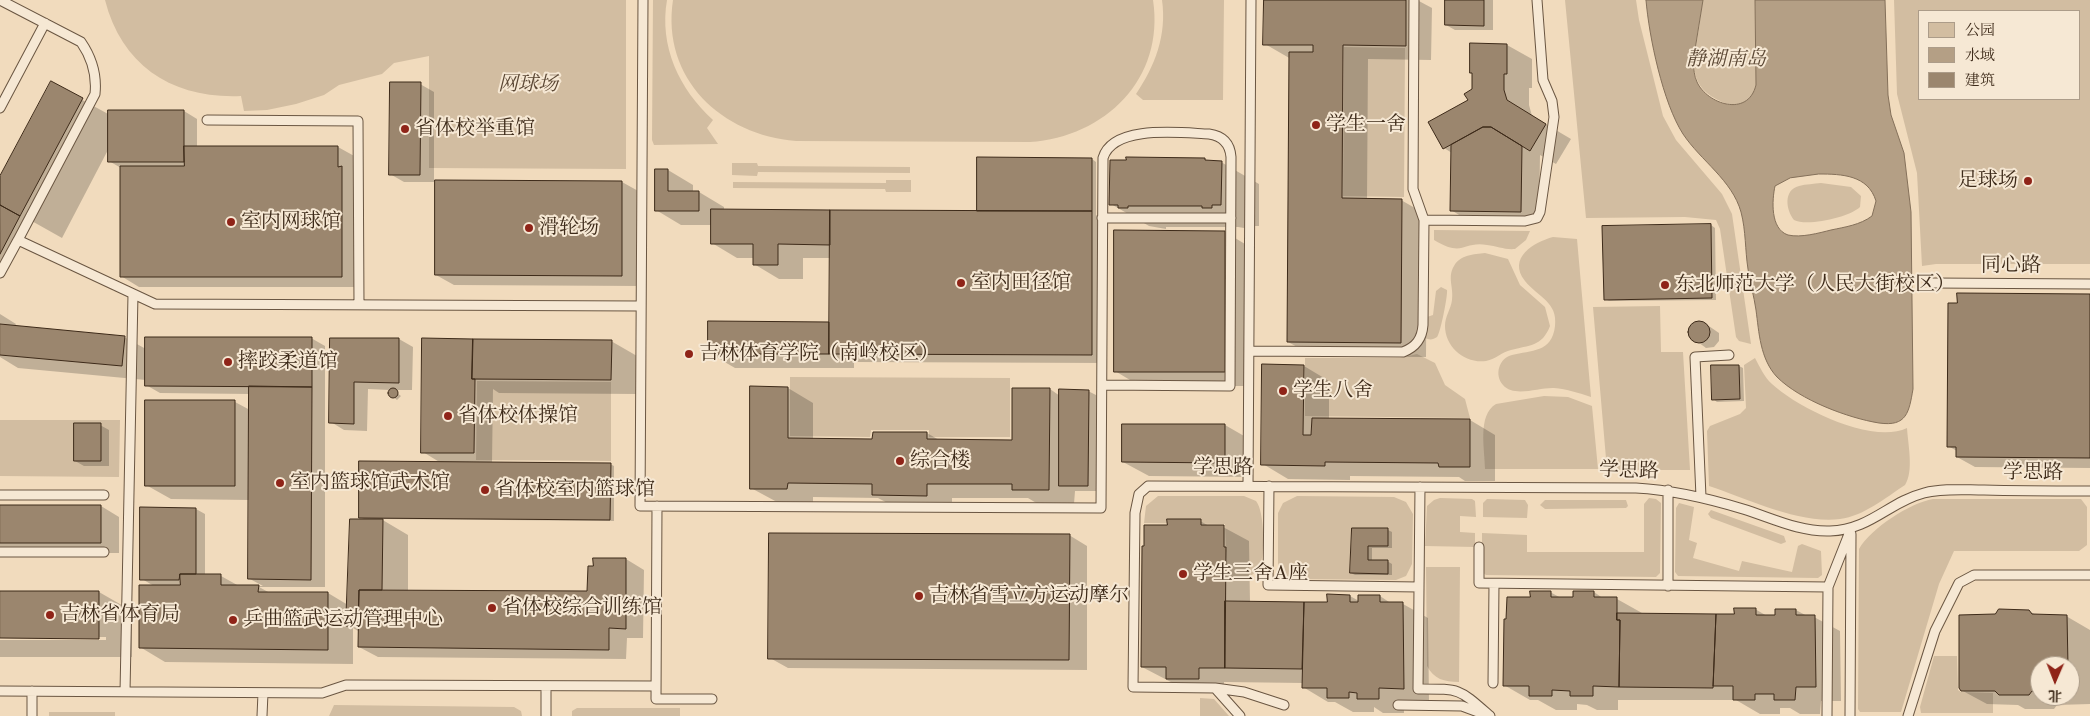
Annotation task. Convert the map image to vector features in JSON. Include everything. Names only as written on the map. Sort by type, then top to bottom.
[{"type":"lane","points":[[0,0],[81,42],[89,54],[96,81],[95,94],[0,273]]},
{"type":"lane","points":[[643,0],[640,506],[1101,508],[1102,218],[1104,153],[1114,143],[1130,135],[1156,133],[1209,134],[1225,140],[1231,157],[1230,386],[1102,385]]},
{"type":"lane","points":[[1248,486],[1251,0]]},
{"type":"lane","points":[[1249,351],[1395,352],[1410,349],[1416,344],[1423,332],[1424,220],[1413,189],[1414,0]]},
{"type":"lane","points":[[1424,220],[1525,221],[1537,218],[1540,212],[1554,117],[1552,102],[1543,80],[1537,0]]},
{"type":"lane","points":[[0,108],[45,23]]},
{"type":"lane","points":[[207,120],[358,120],[359,305]]},
{"type":"lane","points":[[1102,218],[1231,218]]},
{"type":"lane","points":[[18,240],[154,304],[641,306]]},
{"type":"lane","name":"同心路","points":[[1932,283],[2090,284]]},
{"type":"lane","points":[[125,692],[133,294]]},
{"type":"lane","points":[[1701,497],[1695,357],[1729,355]]},
{"type":"lane","name":"学思路","points":[[1215,688],[1133,686],[1136,503],[1141,491],[1151,485],[1636,488],[1668,490],[1701,497],[1814,531],[1851,529],[1868,522],[1906,500],[1935,490],[2090,491]]},
{"type":"lane","points":[[1269,486],[1268,585],[1419,587]]},
{"type":"lane","points":[[1420,487],[1418,689],[1454,689],[1463,693],[1490,716]]},
{"type":"lane","points":[[1668,490],[1668,586]]},
{"type":"lane","points":[[0,495],[104,495]]},
{"type":"lane","points":[[657,506],[656,699],[712,699]]},
{"type":"lane","points":[[1827,716],[1828,587],[1851,529]]},
{"type":"lane","points":[[1850,716],[1851,529]]},
{"type":"lane","points":[[1479,547],[1478,583],[1828,587]]},
{"type":"lane","points":[[0,552],[104,552]]},
{"type":"lane","points":[[1908,716],[1935,631],[1959,583],[1965,578],[1974,574],[2090,575]]},
{"type":"lane","points":[[1493,683],[1494,584]]},
{"type":"lane","points":[[0,691],[322,693],[346,685],[656,686]]},
{"type":"lane","points":[[546,686],[546,716]]},
{"type":"lane","points":[[1215,688],[1244,692],[1284,705]]},
{"type":"lane","points":[[1215,688],[1240,716]]},
{"type":"lane","points":[[32,691],[32,716]]},
{"type":"lane","points":[[262,693],[262,716]]},
{"type":"lane","points":[[1398,705],[1462,706],[1490,716]]},
{"type":"green space","name":"网球场","points":[[105,0],[626,0],[626,169],[429,168],[429,56],[394,63],[382,74],[339,85],[324,95],[296,104],[267,110],[244,111],[241,96],[194,92],[173,85],[154,74],[138,61],[124,44],[113,23]]},
{"type":"green space","points":[[653,0],[667,0],[666,34],[674,66],[690,95],[713,120],[707,128],[718,144],[654,145],[652,140]]},
{"type":"green space","points":[[673,0],[1153,0],[1154,29],[1149,55],[1139,78],[1124,99],[1105,116],[1083,129],[1057,138],[1030,142],[796,141],[769,136],[744,128],[721,115],[702,98],[687,78],[677,55],[672,28]]},
{"type":"green space","points":[[1162,0],[1224,0],[1223,100],[1143,100],[1136,94],[1149,72],[1158,50],[1163,26]]},
{"type":"green space","points":[[1565,0],[1636,0],[1639,20],[1663,116],[1676,140],[1722,194],[1732,214],[1751,344],[1739,341],[1736,337],[1720,229],[1716,220],[1685,217],[1586,218]]},
{"type":"green space","name":"静湖南岛","points":[[1703,0],[1755,0],[1756,85],[1753,96],[1742,103],[1735,105],[1722,102],[1711,96],[1698,82],[1694,65]]},
{"type":"green space","name":"足球场","points":[[1894,0],[2090,0],[2090,264],[1936,264],[1922,266],[1917,173],[1897,94]]},
{"type":"green space","points":[[1344,47],[1405,48],[1404,197],[1343,196]]},
{"type":"green space","points":[[732,163],[757,163],[758,166],[910,167],[910,173],[758,172],[757,176],[732,175]]},
{"type":"green space","points":[[886,180],[911,180],[911,192],[886,192],[885,189],[733,188],[733,182],[886,183]]},
{"type":"green space","points":[[1821,183],[1851,187],[1861,196],[1860,207],[1847,214],[1818,222],[1794,220],[1788,206],[1790,192],[1799,186]]},
{"type":"green space","points":[[1434,230],[1530,231],[1526,240],[1515,249],[1511,249],[1479,244],[1462,248],[1451,248],[1434,240]]},
{"type":"green space","points":[[1553,237],[1577,239],[1591,397],[1554,388],[1514,391],[1503,385],[1499,377],[1499,367],[1504,360],[1512,355],[1540,349],[1550,341],[1553,335],[1555,318],[1553,311],[1546,300],[1525,281],[1520,273],[1519,265],[1525,252],[1531,247]]},
{"type":"green space","points":[[1485,253],[1508,259],[1520,285],[1545,307],[1550,326],[1539,342],[1508,351],[1490,360],[1478,361],[1464,357],[1452,347],[1448,341],[1445,326],[1452,300],[1451,274],[1454,266],[1464,257]]},
{"type":"green space","points":[[1441,287],[1447,290],[1442,323],[1437,337],[1428,339],[1425,338],[1427,317],[1433,315],[1436,291]]},
{"type":"green space","points":[[1660,306],[1661,352],[1683,352],[1690,470],[1607,470],[1593,307]]},
{"type":"green space","points":[[1417,354],[1435,363],[1445,385],[1465,399],[1470,418],[1305,416],[1305,358],[1400,358]]},
{"type":"green space","points":[[1755,358],[1764,375],[1772,384],[1817,413],[1856,428],[1875,432],[1892,432],[1907,428],[1910,465],[1905,485],[1874,506],[1857,514],[1840,519],[1824,520],[1807,518],[1773,509],[1709,486],[1707,431],[1710,426],[1740,414],[1746,408],[1744,365]]},
{"type":"green space","points":[[790,377],[1010,378],[1010,437],[929,437],[929,430],[871,430],[870,437],[790,436]]},
{"type":"green space","points":[[477,381],[611,382],[611,461],[476,460]]},
{"type":"green space","points":[[1544,396],[1568,397],[1592,406],[1598,469],[1485,469],[1483,433],[1486,416],[1490,409],[1496,404]]},
{"type":"green space","points":[[0,420],[120,420],[119,477],[0,476]]},
{"type":"green space","points":[[1158,496],[1244,496],[1256,501],[1261,515],[1263,535],[1259,570],[1246,579],[1227,579],[1225,524],[1144,523],[1146,506]]},
{"type":"green space","points":[[1297,496],[1394,497],[1406,502],[1413,514],[1412,564],[1406,576],[1396,580],[1294,579],[1288,577],[1280,569],[1278,563],[1278,513],[1283,503]]},
{"type":"green space","points":[[1440,498],[1472,499],[1475,501],[1476,517],[1460,516],[1460,532],[1475,533],[1475,547],[1425,546],[1427,506]]},
{"type":"green space","points":[[1649,498],[1656,499],[1661,503],[1660,573],[1656,577],[1486,575],[1482,572],[1482,533],[1527,535],[1527,552],[1644,552],[1644,504]]},
{"type":"green space","points":[[1487,499],[1525,500],[1528,505],[1527,518],[1483,517],[1483,503]]},
{"type":"green space","points":[[1933,499],[2081,499],[2087,507],[2087,545],[2079,551],[1954,551],[1939,584],[1901,712],[1860,712],[1858,709],[1859,549],[1872,533],[1892,518],[1913,506]]},
{"type":"green space","points":[[1545,500],[1626,500],[1628,506],[1626,508],[1545,509],[1540,505]]},
{"type":"green space","points":[[1679,503],[1694,507],[1689,540],[1697,543],[1693,558],[1739,571],[1742,561],[1792,572],[1798,546],[1802,544],[1821,551],[1822,575],[1818,578],[1678,576],[1675,572],[1676,508]]},
{"type":"green space","points":[[1711,510],[1784,536],[1786,542],[1781,544],[1711,518],[1708,514]]},
{"type":"green space","points":[[1426,567],[1460,567],[1459,682],[1436,677],[1427,666]]},
{"type":"green space","points":[[1934,656],[1957,656],[1958,690],[1961,692],[1993,693],[1993,713],[1921,713],[1920,707]]},
{"type":"green space","points":[[1200,698],[1214,699],[1229,716],[1200,716]]},
{"type":"green space","points":[[334,705],[514,707],[521,711],[522,716],[329,716]]},
{"type":"green space","points":[[577,708],[680,708],[680,716],[572,716],[572,711]]},
{"type":"green space","points":[[49,712],[115,712],[115,716],[49,716]]},
{"type":"water","points":[[1646,0],[1703,0],[1693,62],[1696,80],[1702,90],[1709,96],[1727,104],[1736,104],[1745,102],[1752,95],[1756,85],[1755,0],[1885,0],[1888,95],[1891,115],[1904,153],[1911,212],[1913,389],[1908,411],[1901,420],[1888,424],[1867,421],[1825,407],[1798,393],[1771,370],[1759,336],[1741,212],[1731,190],[1690,144],[1676,121],[1663,88]],"holes":[[[1828,174],[1853,178],[1867,186],[1876,201],[1872,216],[1862,222],[1810,235],[1793,236],[1782,232],[1775,221],[1773,206],[1775,186],[1790,178]]]},
{"type":"building","name":"学生一舍","points":[[1264,0],[1406,0],[1406,46],[1343,45],[1342,198],[1402,199],[1401,343],[1287,342],[1289,52],[1313,52],[1313,45],[1263,45]]},
{"type":"building","points":[[1445,0],[1484,0],[1484,26],[1445,25]]},
{"type":"building","points":[[1470,43],[1507,44],[1507,74],[1504,74],[1504,90],[1507,100],[1546,124],[1530,151],[1491,127],[1483,127],[1443,149],[1428,122],[1468,100],[1464,94],[1472,89]]},
{"type":"building","points":[[51,81],[83,98],[20,216],[0,205],[0,176]]},
{"type":"building","name":"省体校举重馆","points":[[390,82],[421,82],[420,175],[389,175]]},
{"type":"building","points":[[108,110],[184,110],[184,162],[108,162]]},
{"type":"building","points":[[1483,127],[1491,127],[1522,146],[1521,212],[1450,211],[1451,145]]},
{"type":"building","name":"室内网球馆","points":[[184,146],[338,146],[338,167],[342,166],[342,277],[120,277],[120,166],[184,166]]},
{"type":"building","points":[[977,157],[1092,158],[1092,211],[977,211]]},
{"type":"building","points":[[1126,157],[1205,158],[1205,160],[1222,161],[1221,205],[1212,205],[1212,208],[1202,208],[1202,206],[1128,206],[1128,208],[1118,208],[1118,205],[1109,205],[1110,160],[1126,160]]},
{"type":"building","points":[[655,169],[668,169],[668,191],[699,191],[699,211],[655,211]]},
{"type":"building","name":"滑轮场","points":[[435,180],[622,181],[622,276],[435,275]]},
{"type":"building","points":[[0,205],[20,216],[0,254]]},
{"type":"building","points":[[711,209],[830,210],[830,245],[778,244],[778,265],[753,265],[753,244],[711,244]]},
{"type":"building","name":"室内田径馆","points":[[830,210],[1092,211],[1092,355],[829,354]]},
{"type":"building","points":[[1711,224],[1712,298],[1604,300],[1602,226]]},
{"type":"building","points":[[1114,230],[1225,231],[1225,372],[1114,372]]},
{"type":"building","points":[[1957,293],[2090,294],[2090,458],[1956,457],[1956,447],[1947,447],[1948,303],[1957,303]]},
{"type":"building","points":[[708,321],[829,322],[829,354],[708,354]]},
{"type":"building","points":[[1695,321],[1703,321],[1710,328],[1710,336],[1703,343],[1695,343],[1688,336],[1688,328]]},
{"type":"building","points":[[0,324],[125,336],[122,366],[0,355]]},
{"type":"building","name":"摔跤柔道馆","points":[[145,337],[312,337],[312,387],[145,386]]},
{"type":"building","points":[[330,338],[399,338],[399,383],[354,382],[354,424],[329,423]]},
{"type":"building","name":"省体校体操馆","points":[[422,338],[473,339],[472,379],[475,379],[474,453],[421,453]]},
{"type":"building","points":[[473,339],[612,340],[611,380],[472,379]]},
{"type":"building","name":"学生八舍","points":[[1262,364],[1304,365],[1303,435],[1311,435],[1312,418],[1470,419],[1470,467],[1439,467],[1438,463],[1325,462],[1325,466],[1261,465]]},
{"type":"building","points":[[1711,365],[1739,365],[1740,399],[1712,400]]},
{"type":"building","name":"室内篮球馆武术馆","points":[[249,386],[312,387],[311,580],[248,579]]},
{"type":"building","name":"综合楼","points":[[750,386],[788,387],[788,438],[872,439],[873,432],[927,432],[927,439],[1012,440],[1012,388],[1050,388],[1049,490],[1012,490],[1012,484],[927,484],[927,496],[872,495],[872,484],[788,483],[787,489],[750,489]]},
{"type":"building","points":[[393,388],[398,393],[393,398],[388,393]]},
{"type":"building","points":[[1059,389],[1089,390],[1088,486],[1059,486]]},
{"type":"building","points":[[145,400],[235,400],[235,486],[145,486]]},
{"type":"building","points":[[74,423],[101,423],[101,461],[74,461]]},
{"type":"building","points":[[1122,424],[1225,424],[1225,463],[1122,462]]},
{"type":"building","name":"省体校室内篮球馆","points":[[359,461],[611,463],[610,520],[359,518]]},
{"type":"building","points":[[0,505],[101,505],[101,543],[0,543]]},
{"type":"building","points":[[140,507],[196,508],[196,574],[180,574],[179,580],[140,580]]},
{"type":"building","points":[[350,519],[383,519],[382,590],[359,590],[358,626],[346,626]]},
{"type":"building","name":"学生三舍A座","points":[[1167,519],[1201,519],[1201,525],[1224,525],[1224,547],[1226,547],[1225,668],[1199,668],[1199,679],[1166,679],[1166,667],[1141,667],[1142,546],[1144,546],[1144,525],[1167,525]]},
{"type":"building","points":[[1352,528],[1388,528],[1388,546],[1368,546],[1368,560],[1388,560],[1388,574],[1350,573]]},
{"type":"building","name":"吉林省雪立方运动摩尔","points":[[769,533],[1070,534],[1069,660],[768,659]]},
{"type":"building","name":"省体校综合训练馆","points":[[593,558],[626,558],[626,629],[609,628],[609,650],[358,647],[359,590],[587,591],[588,566],[593,566]]},
{"type":"building","name":"乒曲篮武运动管理中心","points":[[180,574],[221,574],[221,585],[259,585],[258,592],[328,592],[328,650],[139,648],[139,585],[180,585]]},
{"type":"building","name":"吉林省体育局","points":[[0,591],[99,591],[99,639],[0,638]]},
{"type":"building","points":[[1530,591],[1551,591],[1551,597],[1573,597],[1573,591],[1594,591],[1594,597],[1617,597],[1617,620],[1620,620],[1619,687],[1593,686],[1593,696],[1570,696],[1570,691],[1552,690],[1552,696],[1529,696],[1529,686],[1503,686],[1504,619],[1506,619],[1507,597],[1530,597]]},
{"type":"building","points":[[1327,594],[1350,595],[1350,602],[1358,602],[1358,595],[1380,595],[1380,602],[1403,602],[1404,689],[1379,688],[1379,699],[1357,699],[1357,693],[1349,692],[1349,698],[1327,698],[1327,688],[1302,688],[1304,602],[1327,602]]},
{"type":"building","points":[[1225,601],[1304,602],[1302,669],[1225,668]]},
{"type":"building","points":[[1734,608],[1756,608],[1756,615],[1775,615],[1775,609],[1796,609],[1796,615],[1815,615],[1816,687],[1796,687],[1795,700],[1774,700],[1774,694],[1755,694],[1755,700],[1733,700],[1733,686],[1713,686],[1716,614],[1734,614]]},
{"type":"building","points":[[1999,609],[2029,610],[2032,614],[2067,615],[2068,656],[2030,656],[2029,695],[1999,695],[1995,691],[1961,691],[1959,688],[1959,615],[1995,614]]},
{"type":"building","points":[[1617,613],[1716,614],[1713,688],[1619,687],[1620,620],[1617,620]]},
{"type":"place","name":"学生一舍","points":[[1316,125]]},
{"type":"place","name":"省体校举重馆","points":[[405,129]]},
{"type":"place","name":"足球场","points":[[2028,181]]},
{"type":"place","name":"室内网球馆","points":[[231,222]]},
{"type":"place","name":"滑轮场","points":[[529,228]]},
{"type":"place","name":"室内田径馆","points":[[961,283]]},
{"type":"place","name":"东北师范大学（人民大街校区）","points":[[1665,285]]},
{"type":"place","name":"吉林体育学院（南岭校区）","points":[[689,354]]},
{"type":"place","name":"摔跤柔道馆","points":[[228,362]]},
{"type":"place","name":"学生八舍","points":[[1283,391]]},
{"type":"place","name":"省体校体操馆","points":[[448,416]]},
{"type":"place","name":"综合楼","points":[[900,461]]},
{"type":"place","name":"室内篮球馆武术馆","points":[[280,483]]},
{"type":"place","name":"省体校室内篮球馆","points":[[485,490]]},
{"type":"place","name":"学生三舍A座","points":[[1183,574]]},
{"type":"place","name":"吉林省雪立方运动摩尔","points":[[919,596]]},
{"type":"place","name":"省体校综合训练馆","points":[[492,608]]},
{"type":"place","name":"吉林省体育局","points":[[50,615]]},
{"type":"place","name":"乒曲篮武运动管理中心","points":[[233,620]]}]
